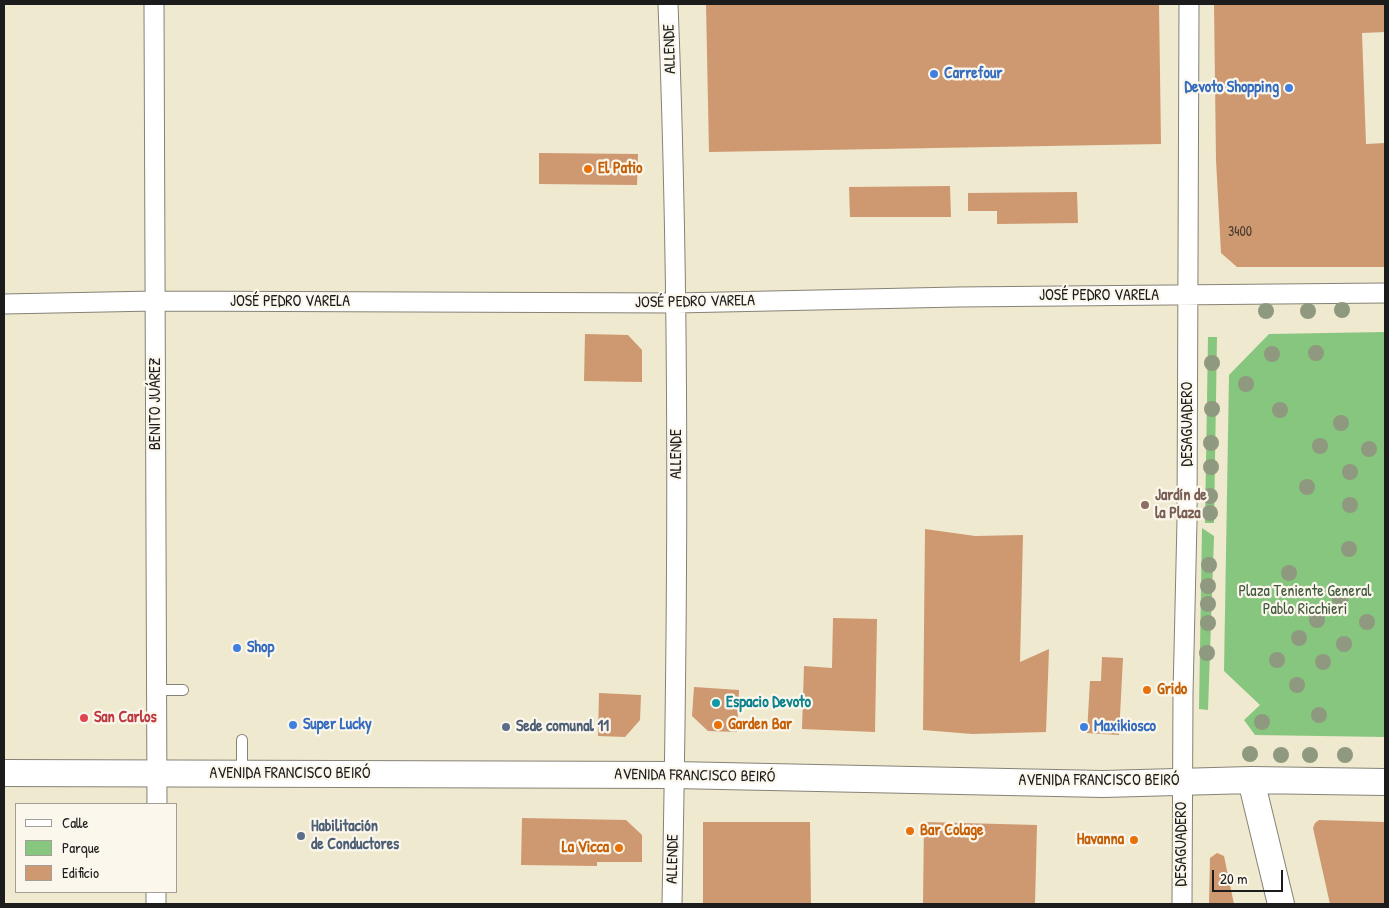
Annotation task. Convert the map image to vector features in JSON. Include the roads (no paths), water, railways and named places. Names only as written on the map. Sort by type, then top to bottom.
[{"type":"main road","name":"AVENIDA FRANCISCO BEIRÓ","points":[[4,773],[674,776],[1103,784],[1251,780],[1385,782]]},
{"type":"main road","points":[[1251,780],[1281,904]]},
{"type":"street","name":"BENITO JUÁREZ","points":[[154,4],[158,803]]},
{"type":"street","name":"ALLENDE","points":[[668,4],[675,174],[676,303],[672,904]]},
{"type":"street","name":"DESAGUADERO","points":[[1182,904],[1182,781],[1187,511],[1189,4]]},
{"type":"street","name":"JOSÉ PEDRO VARELA","points":[[4,304],[155,301],[676,303],[958,296],[1188,296],[1385,293]]},
{"type":"lane","points":[[158,690],[183,690]]},
{"type":"lane","points":[[242,740],[242,774]]},
{"type":"place","name":"Carrefour","points":[[934,74]]},
{"type":"place","name":"Devoto Shopping","points":[[1289,88]]},
{"type":"place","name":"El Patio","points":[[588,169]]},
{"type":"place","name":"Jardín de la Plaza","points":[[1145,505]]},
{"type":"place","name":"Shop","points":[[237,648]]},
{"type":"place","name":"Grido","points":[[1147,690]]},
{"type":"place","name":"Espacio Devoto","points":[[716,703]]},
{"type":"place","name":"San Carlos","points":[[84,718]]},
{"type":"place","name":"Super Lucky","points":[[293,725]]},
{"type":"place","name":"Garden Bar","points":[[718,725]]},
{"type":"place","name":"Sede comunal 11","points":[[506,727]]},
{"type":"place","name":"Maxikiosco","points":[[1084,727]]},
{"type":"place","name":"Bar Colage","points":[[910,831]]},
{"type":"place","name":"Habilitación de Conductores","points":[[301,836]]},
{"type":"place","name":"Havanna","points":[[1134,840]]},
{"type":"place","name":"La Vicca","points":[[619,848]]},
{"type":"park label","name":"Plaza Teniente General Pablo Ricchieri","points":[[1305,601]]}]
